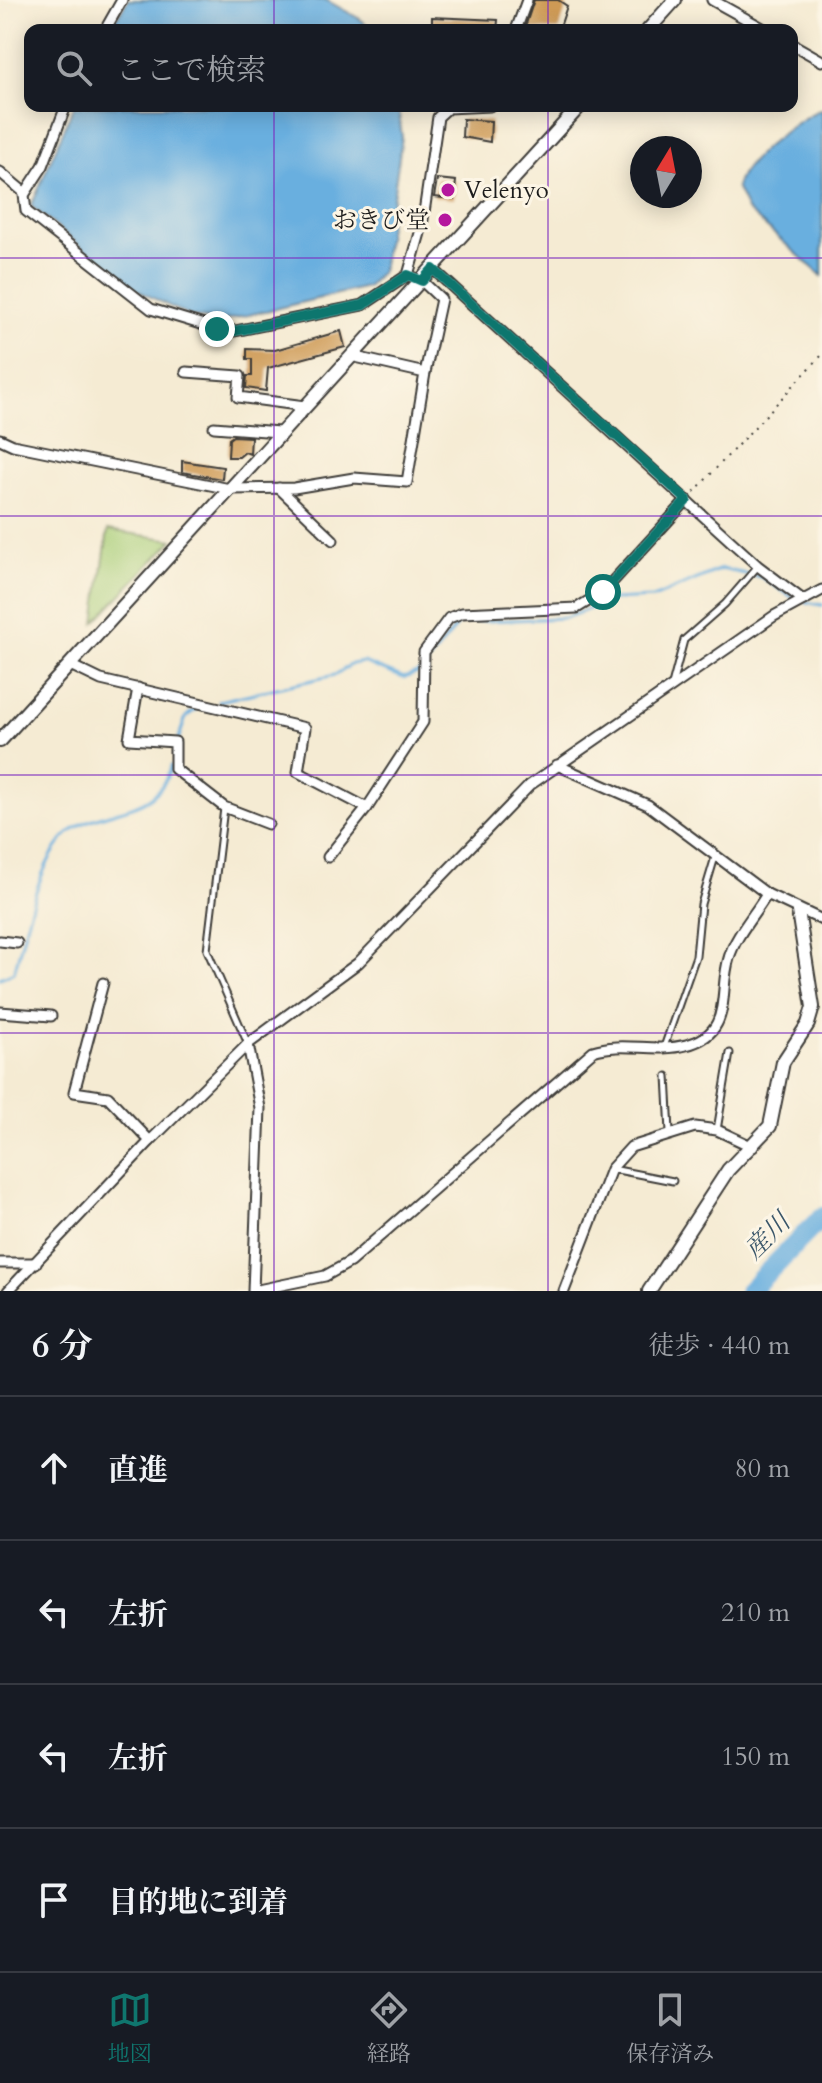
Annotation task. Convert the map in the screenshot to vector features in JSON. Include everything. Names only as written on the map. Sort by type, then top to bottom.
[{"type":"street","points":[[108,24],[122,0]]},
{"type":"street","points":[[518,24],[527,0]]},
{"type":"street","points":[[653,24],[675,0]]},
{"type":"street","points":[[712,0],[755,24]]},
{"type":"street","points":[[798,47],[822,61]]},
{"type":"street","points":[[64,112],[43,166],[25,193],[26,211],[151,309],[217,329],[235,331],[363,305],[408,275],[422,226],[438,117],[444,112]]},
{"type":"street","points":[[0,741],[279,432],[422,281],[575,112]]},
{"type":"street","points":[[0,172],[25,193]]},
{"type":"street","points":[[433,269],[758,566],[803,600]]},
{"type":"street","points":[[0,439],[13,445],[230,489],[279,488],[354,478],[407,482],[441,299],[422,281],[408,275]]},
{"type":"street","points":[[351,356],[425,373]]},
{"type":"street","points":[[186,372],[240,376],[238,397],[305,406]]},
{"type":"street","points":[[214,427],[279,432]]},
{"type":"street","points":[[279,488],[333,540]]},
{"type":"street","points":[[328,857],[367,808],[423,722],[424,652],[449,618],[462,613],[577,608],[603,592],[687,500]]},
{"type":"street","points":[[8,1291],[150,1141],[248,1044],[358,963],[530,785],[672,686],[822,590]]},
{"type":"street","points":[[70,665],[101,680],[305,728],[298,772],[367,808]]},
{"type":"street","points":[[138,688],[129,739],[175,742],[175,769],[224,807],[268,824]]},
{"type":"street","points":[[557,765],[648,805],[716,852],[767,894],[822,920]]},
{"type":"street","points":[[248,1044],[260,1108],[253,1291],[325,1276],[350,1262],[593,1051],[603,1047],[663,1048],[702,1040],[712,1030],[725,1001],[729,957],[767,894]]},
{"type":"street","points":[[649,1291],[728,1170],[770,1126],[783,1062],[808,1024],[813,1007],[798,911]]},
{"type":"street","points":[[0,941],[17,943]]},
{"type":"street","points":[[103,983],[74,1092],[108,1097],[150,1141]]},
{"type":"street","points":[[1,1015],[51,1016]]},
{"type":"street","points":[[564,1291],[611,1169],[631,1147],[670,1132],[695,1127],[717,1130],[753,1147]]},
{"type":"street","points":[[0,1263],[36,1263]]},
{"type":"lane","points":[[672,686],[684,640],[725,604],[758,566]]},
{"type":"lane","points":[[224,807],[207,950],[248,1044]]},
{"type":"lane","points":[[663,1048],[696,956],[701,904],[716,852]]},
{"type":"lane","points":[[717,1130],[730,1053]]},
{"type":"lane","points":[[667,1076],[670,1132]]},
{"type":"lane","points":[[611,1169],[673,1181]]},
{"type":"path","points":[[687,500],[822,355]]},
{"type":"green space","points":[[108,530],[173,540],[95,622]]},
{"type":"water","points":[[128,0],[326,0],[365,24],[113,24]]},
{"type":"water","points":[[822,109],[822,276],[747,210],[736,187],[748,166],[772,142],[799,121]]},
{"type":"water","points":[[71,112],[399,112],[402,137],[382,271],[367,287],[219,322],[189,316],[131,287],[31,206]]},
{"type":"building","points":[[534,0],[558,0],[567,6],[561,24],[526,24]]},
{"type":"building","points":[[432,17],[498,20],[498,24],[432,24]]},
{"type":"building","points":[[463,119],[491,121],[490,142],[462,137]]},
{"type":"building","points":[[437,179],[456,181],[454,199],[434,197]]},
{"type":"building","points":[[341,331],[345,347],[268,368],[266,391],[246,388],[247,376],[252,376],[252,359],[247,359],[247,349],[275,350]]},
{"type":"building","points":[[233,436],[251,437],[250,454],[245,452],[239,457],[228,457],[229,439]]},
{"type":"building","points":[[182,461],[223,467],[222,479],[182,472]]},
{"type":"waterway","points":[[427,663],[460,622],[565,618],[613,600],[653,598],[721,569],[761,577],[795,599]]},
{"type":"waterway","points":[[806,602],[822,605]]},
{"type":"waterway","points":[[219,701],[335,675],[352,664],[363,662],[404,678],[420,672]]},
{"type":"waterway","points":[[178,740],[186,717],[197,708]]},
{"type":"waterway","points":[[0,978],[14,972],[40,880],[57,847],[82,824],[141,804],[164,783],[171,766]]},
{"type":"waterway","name":"産川","points":[[749,1291],[822,1217]]},
{"type":"place","name":"Velenyo","points":[[448,190]]},
{"type":"place","name":"おきび堂","points":[[445,220]]},
{"type":"route","points":[[217,329],[235,331],[363,305],[396,280],[408,275],[422,281],[433,269],[687,500],[603,592]]}]
